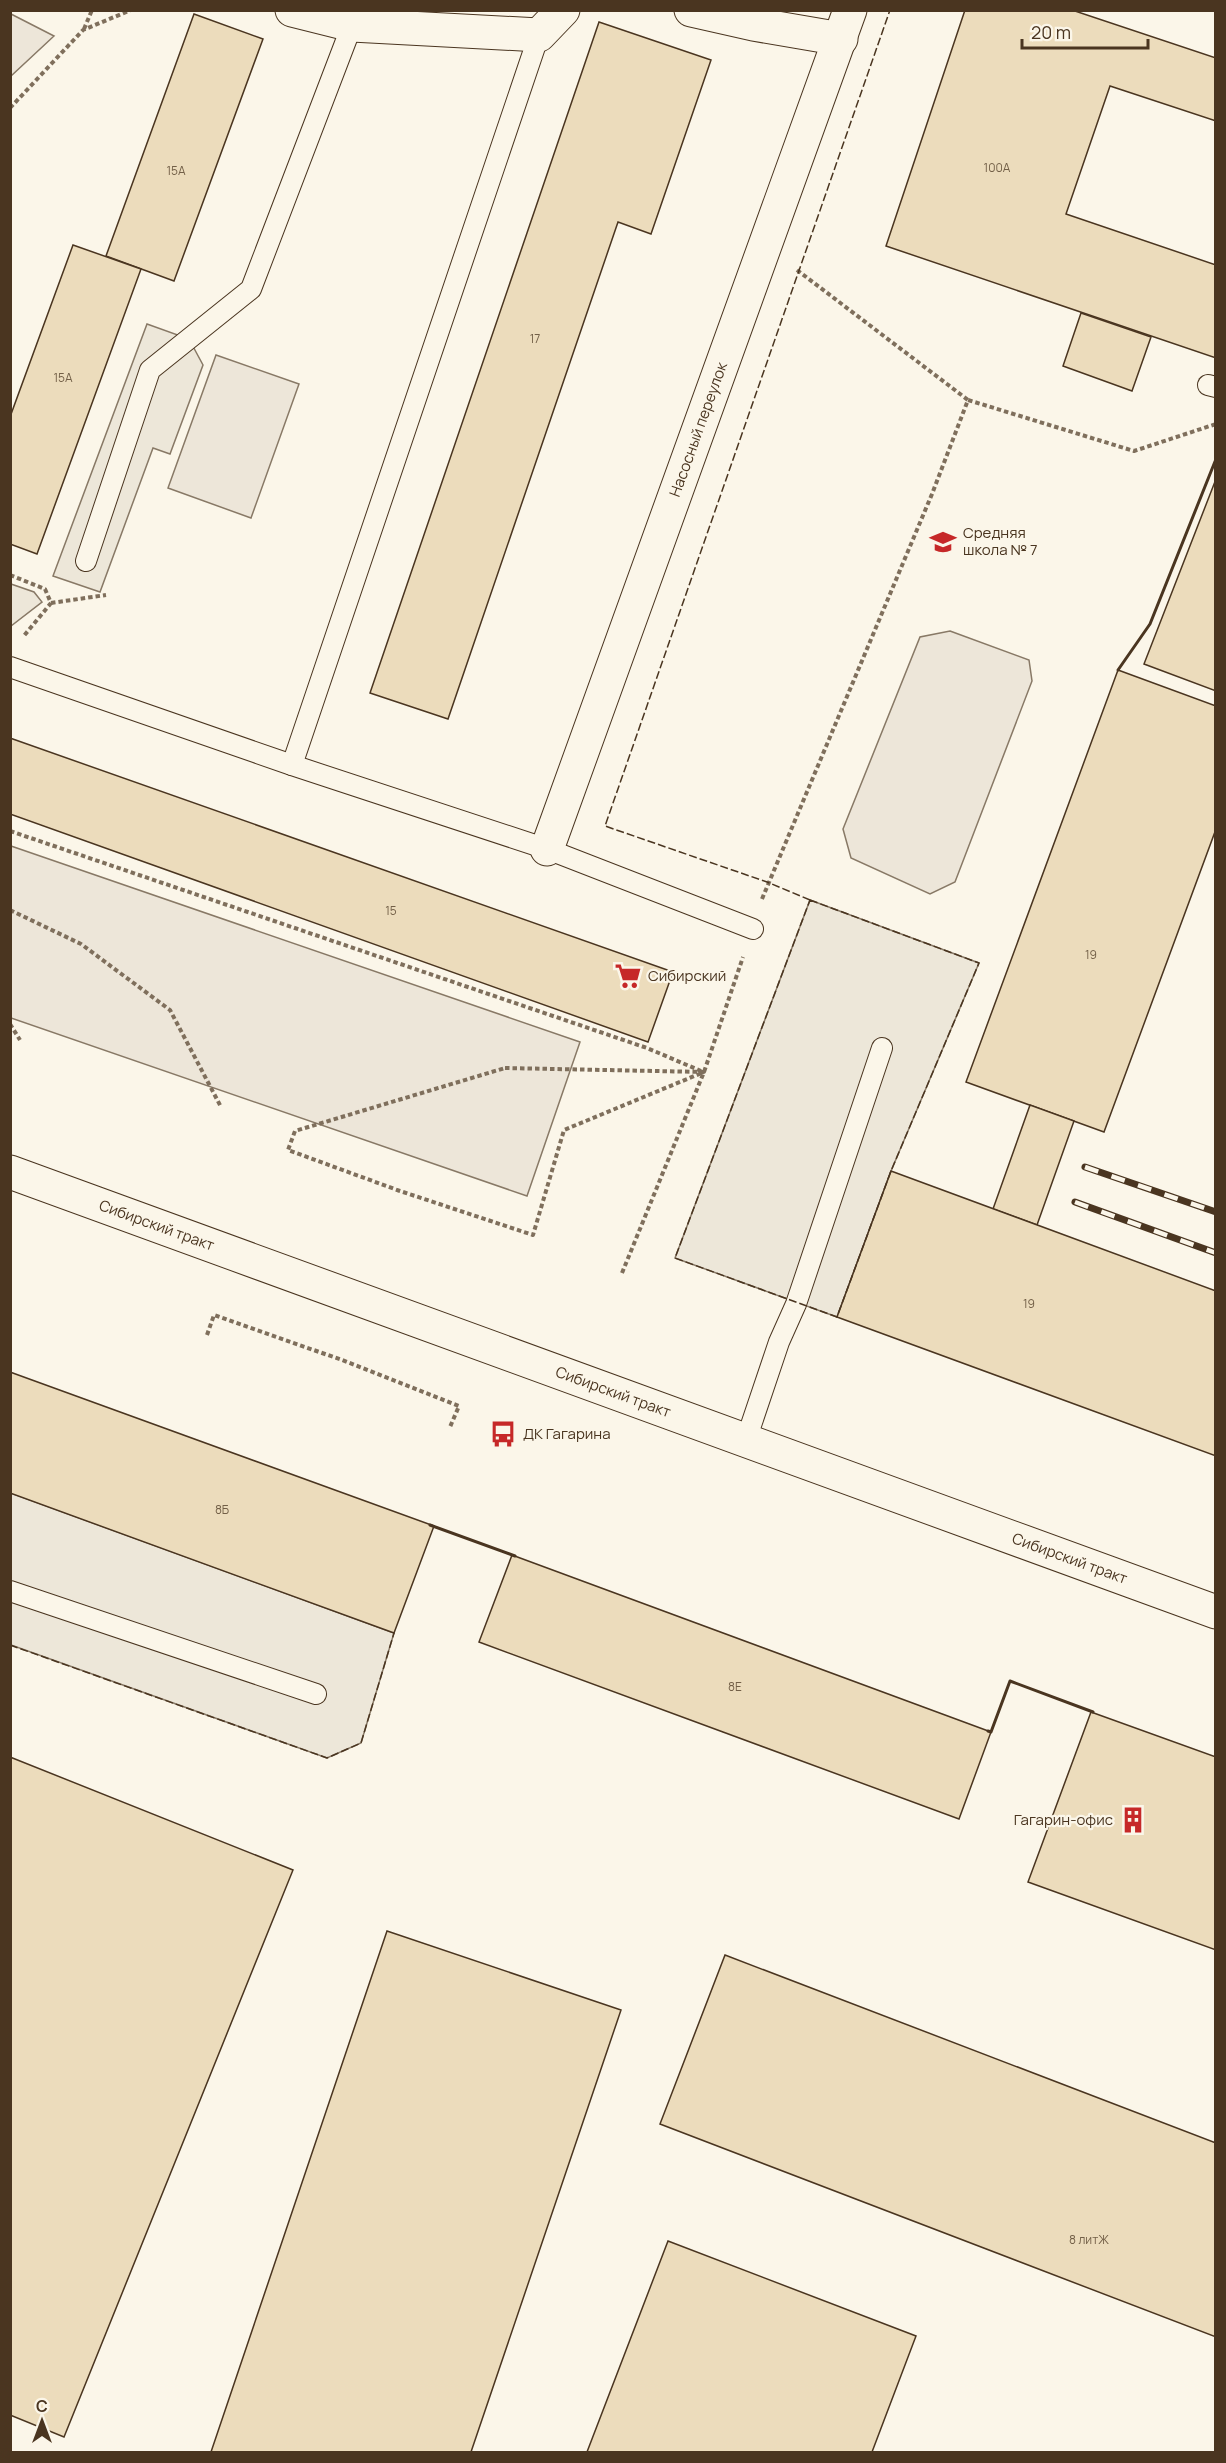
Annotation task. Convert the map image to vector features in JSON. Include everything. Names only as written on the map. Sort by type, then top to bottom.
[{"type":"street","points":[[292,10],[352,25],[539,35],[563,10]]},
{"type":"street","points":[[691,10],[753,24],[845,25]]},
{"type":"street","name":"Насосный переулок","points":[[547,849],[845,25]]},
{"type":"street","name":"Сибирский тракт","points":[[10,1172],[1215,1612]]},
{"type":"lane","points":[[86,561],[150,370],[251,289],[352,25]]},
{"type":"lane","points":[[291,765],[539,35]]},
{"type":"lane","points":[[10,667],[291,765],[547,849],[753,929]]},
{"type":"lane","points":[[746,1440],[779,1342],[796,1304],[882,1048]]},
{"type":"lane","points":[[10,1591],[316,1694]]},
{"type":"path","points":[[10,108],[83,30],[92,10]]},
{"type":"path","points":[[83,30],[131,10]]},
{"type":"path","points":[[760,261],[800,271],[968,400],[1134,452],[1215,424]]},
{"type":"path","points":[[622,1273],[704,1072],[767,882],[932,494],[968,400]]},
{"type":"path","points":[[10,575],[45,589],[51,603]]},
{"type":"path","points":[[17,643],[51,603],[106,595]]},
{"type":"path","points":[[10,831],[647,1048],[704,1072]]},
{"type":"path","points":[[10,910],[81,944],[170,1010],[221,1107]]},
{"type":"path","points":[[10,1024],[20,1040]]},
{"type":"path","points":[[505,1068],[704,1072],[564,1130],[533,1235],[400,1191],[288,1150],[295,1131],[505,1068]]},
{"type":"path","points":[[207,1335],[214,1315],[342,1360],[459,1406],[450,1427]]},
{"type":"shaded area","points":[[11,14],[54,36],[10,76]]},
{"type":"shaded area","points":[[147,324],[189,339],[203,365],[170,454],[153,448],[100,592],[53,576]]},
{"type":"shaded area","points":[[216,355],[299,384],[251,518],[168,488]]},
{"type":"shaded area","points":[[11,584],[34,592],[42,602],[11,626]]},
{"type":"shaded area","points":[[950,631],[1029,660],[1032,681],[955,882],[930,894],[851,858],[843,829],[920,637]]},
{"type":"shaded area","points":[[11,846],[580,1042],[527,1196],[11,1018]]},
{"type":"shaded area","points":[[810,900],[979,963],[891,1171],[837,1317],[675,1258]]},
{"type":"shaded area","points":[[11,1493],[394,1633],[361,1743],[327,1758],[11,1645]]},
{"type":"building","points":[[965,10],[1072,10],[1216,58],[1216,121],[1110,86],[1066,214],[1216,265],[1216,358],[886,246]]},
{"type":"building","points":[[194,14],[263,39],[174,281],[106,256]]},
{"type":"building","points":[[599,22],[711,60],[651,234],[618,222],[448,719],[370,693]]},
{"type":"building","points":[[73,245],[141,269],[37,554],[10,544],[10,417]]},
{"type":"building","points":[[1081,313],[1151,337],[1132,391],[1063,366]]},
{"type":"building","points":[[1216,479],[1216,691],[1144,664]]},
{"type":"building","points":[[1118,670],[1216,706],[1216,829],[1104,1132],[966,1082]]},
{"type":"building","points":[[10,738],[673,972],[648,1042],[10,814]]},
{"type":"building","points":[[1030,1105],[1074,1121],[1037,1225],[993,1209]]},
{"type":"building","points":[[891,1171],[1216,1291],[1216,1456],[837,1317]]},
{"type":"building","points":[[10,1372],[434,1526],[394,1633],[10,1493]]},
{"type":"building","points":[[512,1555],[991,1732],[959,1819],[479,1642]]},
{"type":"building","name":"Гагарин-офис","points":[[1091,1712],[1216,1757],[1216,1950],[1028,1882]]},
{"type":"building","points":[[10,1757],[293,1870],[64,2437],[10,2415]]},
{"type":"building","points":[[387,1931],[621,2010],[471,2452],[211,2452]]},
{"type":"building","points":[[725,1955],[1216,2143],[1216,2337],[660,2124]]},
{"type":"building","points":[[668,2241],[916,2336],[872,2452],[587,2452]]},
{"type":"railway","points":[[1085,1167],[1216,1212]]},
{"type":"railway","points":[[1075,1202],[1216,1253]]},
{"type":"fence","points":[[810,900],[767,882],[605,826],[890,10]]},
{"type":"fence","points":[[810,900],[979,963],[891,1171],[837,1317],[675,1258],[810,900]]},
{"type":"fence","points":[[10,1645],[327,1758],[361,1743],[394,1633]]},
{"type":"wall","points":[[1118,670],[1150,624],[1216,459]]},
{"type":"wall","points":[[430,1525],[515,1556]]},
{"type":"wall","points":[[988,1731],[991,1732],[1010,1681],[1093,1712]]},
{"type":"place","name":"Средняя школа № 7","points":[[943,542]]},
{"type":"place","name":"Сибирский","points":[[628,976]]},
{"type":"place","name":"ДК Гагарина","points":[[503,1434]]},
{"type":"place","name":"Гагарин-офис","points":[[1133,1820]]}]
